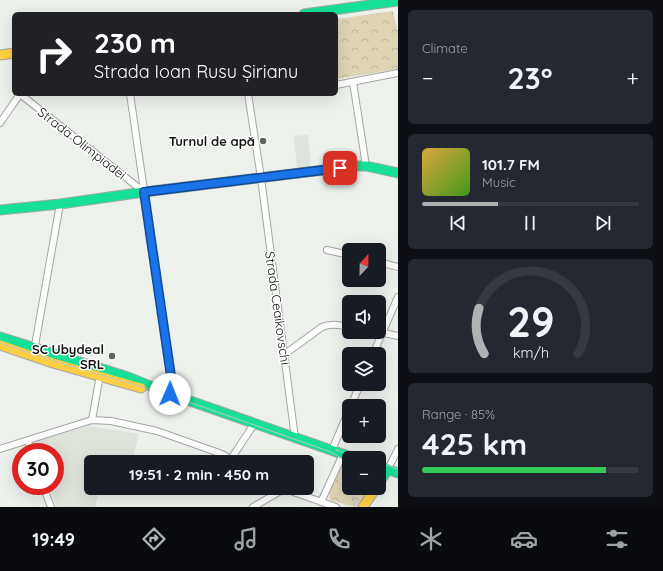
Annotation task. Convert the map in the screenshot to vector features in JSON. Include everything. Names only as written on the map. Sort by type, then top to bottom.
[{"type":"main road","points":[[318,12],[398,1]]},
{"type":"main road","points":[[0,55],[12,53]]},
{"type":"main road","points":[[0,210],[60,204],[144,192],[356,166],[366,166],[398,173]]},
{"type":"main road","points":[[0,337],[34,352],[100,376],[170,394]]},
{"type":"main road","points":[[0,345],[34,352],[128,377],[170,394],[342,454]]},
{"type":"main road","points":[[386,472],[388,469],[398,473]]},
{"type":"main road","points":[[363,507],[371,495]]},
{"type":"street","points":[[338,85],[398,73]]},
{"type":"street","points":[[353,82],[366,166]]},
{"type":"street","points":[[0,123],[19,96]]},
{"type":"street","name":"Strada Olimpiadei","points":[[23,96],[144,192]]},
{"type":"street","points":[[130,96],[172,383],[170,394]]},
{"type":"street","name":"Strada Ceaikovschi","points":[[248,96],[261,178],[295,438]]},
{"type":"street","points":[[34,352],[60,204]]},
{"type":"street","points":[[327,250],[342,253]]},
{"type":"street","points":[[386,263],[398,266]]},
{"type":"street","points":[[386,320],[398,297]]},
{"type":"street","points":[[285,354],[322,327],[333,324],[342,326]]},
{"type":"street","points":[[386,333],[398,336]]},
{"type":"street","points":[[92,420],[100,376]]},
{"type":"street","points":[[0,449],[92,420],[111,421],[157,431],[222,455]]},
{"type":"street","points":[[237,455],[254,424]]},
{"type":"street","points":[[332,450],[342,426]]},
{"type":"street","points":[[388,469],[398,448]]},
{"type":"street","points":[[321,502],[342,456]]},
{"type":"street","points":[[46,495],[51,507]]},
{"type":"street","points":[[253,507],[272,495]]},
{"type":"street","points":[[302,495],[336,507]]},
{"type":"shaded area","points":[[308,135],[311,168],[297,169],[294,136]]},
{"type":"shaded area","points":[[90,426],[139,434],[134,455],[84,455],[84,495],[98,495],[95,507],[57,507],[52,495],[64,495],[64,443],[33,442]]},
{"type":"green space","points":[[393,11],[398,32],[398,69],[338,79],[338,19]]},
{"type":"green space","points":[[342,462],[342,495],[366,495],[359,506],[352,506],[330,500],[329,493]]},
{"type":"tram line","points":[[0,343],[169,395],[331,452],[342,458]]},
{"type":"tram line","points":[[336,450],[342,452]]},
{"type":"tram line","points":[[386,465],[398,469]]},
{"type":"tram line","points":[[352,495],[355,507]]},
{"type":"traffic: fast","points":[[318,12],[398,1]]},
{"type":"traffic: fast","points":[[0,210],[60,204],[144,192],[356,166],[366,166],[398,173]]},
{"type":"traffic: fast","points":[[0,337],[128,377],[170,394],[342,454]]},
{"type":"traffic: fast","points":[[386,469],[398,473]]},
{"type":"traffic: slow","points":[[0,55],[12,53]]},
{"type":"traffic: slow","points":[[0,345],[53,363],[141,388]]},
{"type":"traffic: slow","points":[[363,507],[371,495]]},
{"type":"place","name":"Turnul de apă","points":[[263,141]]},
{"type":"place","name":"SC Ubydeal SRL","points":[[112,356]]},
{"type":"route","points":[[170,394],[172,383],[144,192],[340,168]]}]
